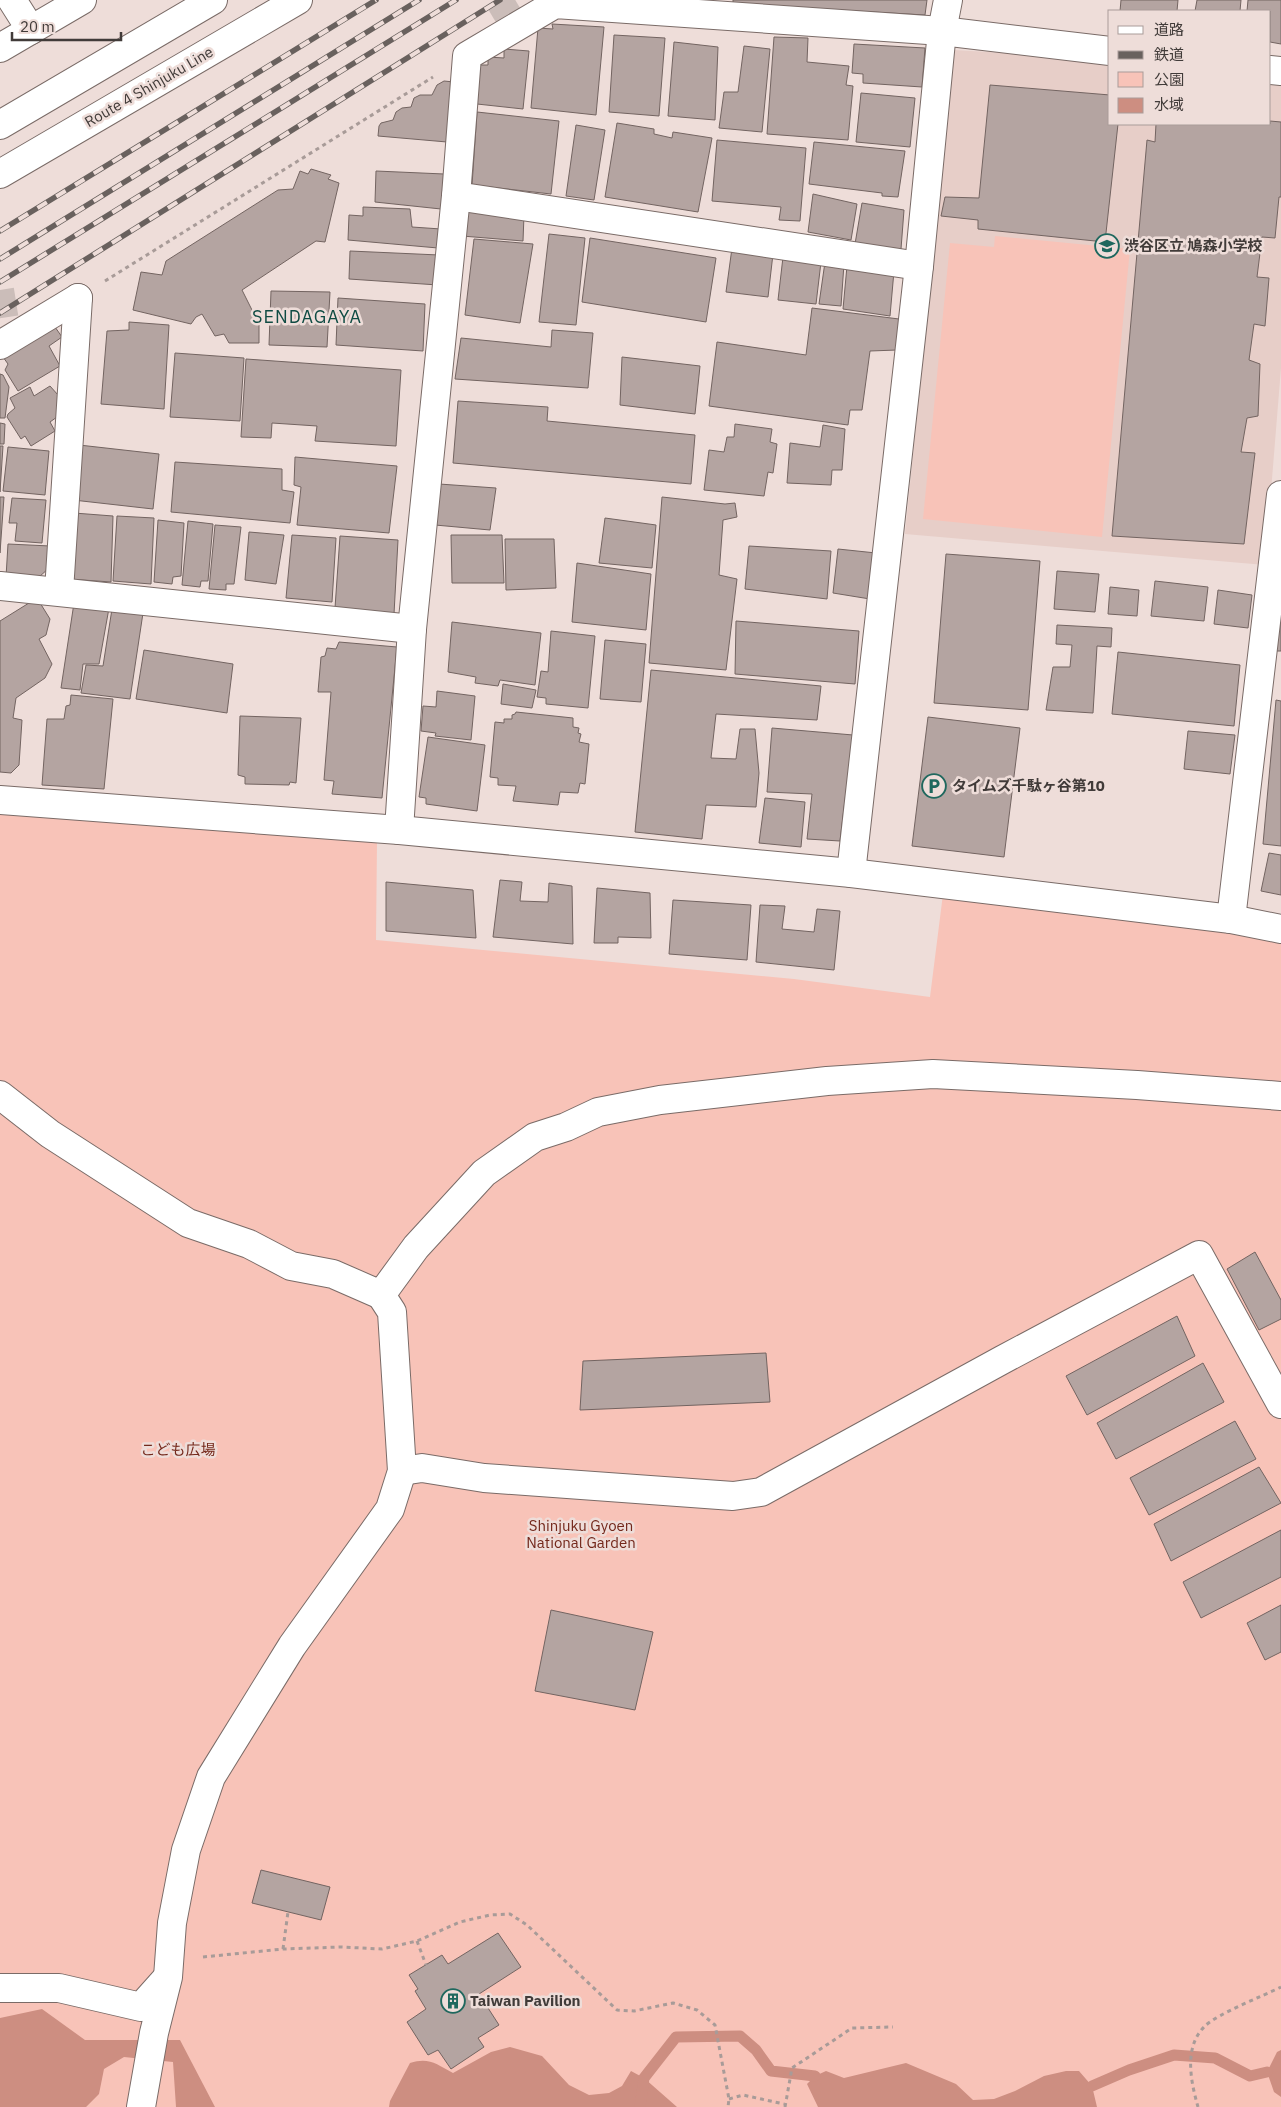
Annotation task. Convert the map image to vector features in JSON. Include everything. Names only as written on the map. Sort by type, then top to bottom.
[{"type":"main road","points":[[12,0],[31,30]]},
{"type":"main road","points":[[0,48],[82,0]]},
{"type":"main road","points":[[0,125],[213,0]]},
{"type":"main road","name":"Route 4 Shinjuku Line","points":[[0,174],[298,0]]},
{"type":"main road","points":[[851,873],[919,266],[942,31],[948,0]]},
{"type":"main road","points":[[399,830],[412,629],[456,196],[467,56],[555,4],[942,31],[1108,51]]},
{"type":"main road","points":[[456,196],[919,266]]},
{"type":"main road","points":[[0,345],[78,298]]},
{"type":"main road","points":[[59,591],[78,298]]},
{"type":"main road","points":[[1231,919],[1281,501]]},
{"type":"main road","points":[[0,586],[412,629]]},
{"type":"main road","points":[[0,800],[399,830],[851,873],[1231,919],[1281,929]]},
{"type":"main road","points":[[380,1295],[416,1247],[484,1173],[535,1137],[566,1128],[598,1112],[660,1100],[827,1081],[933,1074],[1137,1085],[1281,1096]]},
{"type":"main road","points":[[0,1095],[50,1134],[188,1223],[249,1244],[291,1266],[332,1274],[380,1295],[392,1312],[402,1471],[390,1509],[292,1646],[211,1778],[186,1850],[172,1923],[168,1977],[154,2033],[140,2107]]},
{"type":"main road","points":[[402,1471],[422,1468],[484,1478],[733,1496],[761,1492],[993,1364],[1198,1255],[1274,1377],[1281,1404]]},
{"type":"main road","points":[[0,1988],[60,1988],[141,2007],[168,1977]]},
{"type":"path","points":[[78,298],[467,56]]},
{"type":"path","points":[[283,1948],[288,1912]]},
{"type":"path","points":[[168,1977],[205,1956],[283,1948],[340,1947],[382,1949],[417,1940],[460,1922],[490,1915],[510,1914],[527,1925],[617,2010],[634,2011],[673,2003],[697,2010],[715,2025],[729,2099],[728,2107]]},
{"type":"path","points":[[417,1940],[426,1965]]},
{"type":"path","points":[[1198,2107],[1192,2086],[1190,2065],[1193,2045],[1204,2026],[1281,1987]]},
{"type":"path","points":[[729,2099],[743,2095],[784,2105],[792,2068],[852,2028],[893,2027]]},
{"type":"shaded area","name":"渋谷区立 鳩森小学校","points":[[954,50],[1108,59],[1108,125],[1271,125],[1271,79],[1281,81],[1281,368],[1265,565],[905,534]]},
{"type":"green space","points":[[995,236],[1130,249],[1102,537],[923,519],[950,243],[994,247]]},
{"type":"green space","name":"Shinjuku Gyoen National Garden","points":[[0,814],[377,841],[376,940],[794,979],[930,997],[943,894],[1135,918],[1281,942],[1281,2107],[0,2107]]},
{"type":"water","points":[[42,2009],[85,2040],[180,2040],[215,2107],[176,2107],[173,2062],[124,2057],[104,2069],[99,2094],[86,2107],[0,2107],[0,2018]]},
{"type":"water","points":[[510,2047],[542,2056],[569,2085],[589,2095],[609,2093],[622,2086],[631,2071],[644,2078],[677,2107],[389,2107],[390,2101],[410,2063],[427,2061],[453,2073],[491,2052]]},
{"type":"water","points":[[1281,2050],[1281,2097],[1274,2092],[1267,2072],[1277,2052]]},
{"type":"water","points":[[906,2063],[956,2084],[973,2100],[994,2099],[1015,2091],[1044,2076],[1066,2071],[1079,2071],[1092,2086],[1097,2107],[818,2107],[807,2084],[815,2076],[826,2071],[844,2078]]},
{"type":"building","points":[[733,0],[927,0],[925,15],[733,4]]},
{"type":"building","points":[[1121,0],[1178,0],[1177,10],[1120,10]]},
{"type":"building","points":[[1197,0],[1241,0],[1240,10],[1195,10]]},
{"type":"building","points":[[1248,0],[1281,0],[1281,44],[1271,42],[1271,10],[1247,10]]},
{"type":"building","points":[[552,24],[604,27],[596,115],[531,108],[538,28],[553,29]]},
{"type":"building","points":[[614,35],[665,38],[659,116],[609,112]]},
{"type":"building","points":[[774,37],[808,38],[807,62],[849,66],[846,85],[853,86],[848,140],[767,134]]},
{"type":"building","points":[[674,42],[718,47],[715,120],[668,116]]},
{"type":"building","points":[[854,44],[925,48],[922,87],[863,83],[863,74],[852,73]]},
{"type":"building","points":[[744,46],[770,49],[762,132],[719,128],[724,92],[738,92]]},
{"type":"building","points":[[504,49],[529,51],[523,109],[477,104],[480,65],[488,65],[488,57],[504,58]]},
{"type":"building","points":[[444,81],[454,82],[447,142],[378,136],[381,123],[393,120],[396,112],[402,108],[411,107],[414,98],[420,95],[432,95],[437,85]]},
{"type":"building","points":[[990,85],[1108,95],[1108,125],[1118,125],[1105,242],[978,229],[978,220],[941,216],[945,197],[979,198]]},
{"type":"building","points":[[861,93],[915,98],[910,147],[856,142]]},
{"type":"building","points":[[477,112],[559,121],[551,194],[472,185]]},
{"type":"building","points":[[1271,121],[1281,122],[1281,197],[1279,197],[1275,238],[1262,237],[1257,277],[1269,278],[1265,326],[1254,324],[1249,360],[1260,364],[1258,416],[1247,418],[1241,452],[1255,453],[1244,544],[1112,536],[1147,140],[1155,142],[1156,125],[1271,125]]},
{"type":"building","points":[[617,123],[654,129],[654,134],[672,138],[673,132],[712,138],[698,212],[605,197]]},
{"type":"building","points":[[576,125],[605,130],[594,200],[566,196]]},
{"type":"building","points":[[717,140],[806,148],[800,221],[779,220],[781,207],[712,201]]},
{"type":"building","points":[[814,142],[905,151],[898,197],[882,196],[882,193],[809,184]]},
{"type":"building","points":[[311,169],[331,175],[328,179],[339,183],[325,242],[316,241],[242,290],[259,324],[259,343],[229,343],[224,334],[215,336],[202,314],[196,317],[191,324],[133,310],[141,272],[162,275],[166,261],[278,190],[293,189],[300,171],[308,174]]},
{"type":"building","points":[[376,171],[444,174],[441,209],[375,202]]},
{"type":"building","points":[[813,194],[857,204],[851,240],[808,232]]},
{"type":"building","points":[[862,203],[904,210],[901,249],[855,244]]},
{"type":"building","points":[[465,206],[524,215],[523,241],[462,236]]},
{"type":"building","points":[[363,207],[410,209],[412,227],[441,229],[438,248],[348,240],[349,215],[363,216]]},
{"type":"building","points":[[549,234],[585,238],[576,325],[539,322]]},
{"type":"building","points":[[590,238],[716,258],[706,322],[582,302]]},
{"type":"building","points":[[474,239],[533,244],[520,323],[465,315]]},
{"type":"building","points":[[732,248],[773,254],[768,297],[726,292]]},
{"type":"building","points":[[350,251],[439,255],[438,285],[349,279]]},
{"type":"building","points":[[783,257],[821,262],[816,304],[778,300]]},
{"type":"building","points":[[825,262],[844,264],[841,306],[819,304]]},
{"type":"building","points":[[847,266],[894,271],[890,316],[843,309]]},
{"type":"building","points":[[271,291],[330,292],[327,347],[269,345]]},
{"type":"building","points":[[338,298],[425,304],[423,351],[336,345]]},
{"type":"building","points":[[812,308],[899,319],[897,350],[870,351],[862,410],[850,410],[848,425],[709,406],[717,342],[806,355]]},
{"type":"building","points":[[129,322],[169,325],[164,409],[101,404],[107,331],[129,330]]},
{"type":"building","points":[[55,327],[62,337],[49,346],[60,366],[18,391],[5,370],[8,364],[3,357]]},
{"type":"building","points":[[552,330],[593,333],[588,388],[455,379],[461,338],[551,347]]},
{"type":"building","points":[[175,353],[244,358],[240,421],[170,417]]},
{"type":"building","points":[[622,357],[700,366],[695,414],[620,405]]},
{"type":"building","points":[[246,359],[401,370],[396,446],[315,441],[317,426],[272,423],[271,438],[241,437]]},
{"type":"building","points":[[0,374],[3,375],[9,387],[5,418],[0,418]]},
{"type":"building","points":[[50,386],[58,395],[57,417],[50,422],[55,431],[31,446],[25,436],[21,439],[7,417],[15,408],[10,398],[30,387],[34,396]]},
{"type":"building","points":[[458,401],[548,407],[547,421],[695,435],[691,484],[453,463]]},
{"type":"building","points":[[0,423],[5,424],[4,444],[0,444]]},
{"type":"building","points":[[735,424],[772,429],[770,442],[777,444],[773,473],[768,472],[764,496],[704,490],[709,450],[724,452],[727,437],[734,437]]},
{"type":"building","points":[[823,425],[845,429],[842,470],[832,470],[831,485],[787,483],[790,443],[820,447]]},
{"type":"building","points":[[79,445],[159,454],[153,509],[73,500]]},
{"type":"building","points":[[0,446],[3,446],[0,492]]},
{"type":"building","points":[[8,447],[49,451],[45,495],[3,491]]},
{"type":"building","points":[[295,457],[397,466],[389,533],[297,525],[301,487],[294,485]]},
{"type":"building","points":[[175,462],[282,469],[282,490],[294,492],[290,523],[171,512]]},
{"type":"building","points":[[439,484],[496,488],[490,530],[435,525]]},
{"type":"building","points":[[0,497],[4,497],[0,553]]},
{"type":"building","points":[[662,497],[725,504],[735,503],[737,517],[723,520],[719,575],[737,579],[726,670],[649,663]]},
{"type":"building","points":[[12,498],[46,500],[42,543],[15,541],[17,523],[9,523]]},
{"type":"building","points":[[74,513],[113,516],[111,582],[69,579]]},
{"type":"building","points":[[117,516],[154,518],[151,584],[113,581]]},
{"type":"building","points":[[605,518],[656,525],[652,568],[599,563]]},
{"type":"building","points":[[158,520],[184,523],[181,576],[173,577],[172,584],[154,582]]},
{"type":"building","points":[[188,521],[213,524],[208,581],[201,581],[200,587],[182,585]]},
{"type":"building","points":[[215,525],[241,527],[234,584],[226,584],[226,590],[209,589]]},
{"type":"building","points":[[249,532],[284,535],[276,584],[245,580]]},
{"type":"building","points":[[292,535],[336,538],[332,602],[286,598]]},
{"type":"building","points":[[451,535],[502,535],[504,583],[452,583]]},
{"type":"building","points":[[340,536],[398,540],[394,614],[335,608]]},
{"type":"building","points":[[505,539],[554,539],[556,588],[506,590]]},
{"type":"building","points":[[8,544],[50,546],[49,568],[39,577],[6,577]]},
{"type":"building","points":[[749,546],[831,551],[827,599],[745,589]]},
{"type":"building","points":[[838,549],[876,553],[870,599],[833,593]]},
{"type":"building","points":[[946,554],[1040,561],[1028,710],[934,703]]},
{"type":"building","points":[[577,563],[651,574],[646,630],[572,622]]},
{"type":"building","points":[[1057,571],[1099,574],[1095,612],[1054,609]]},
{"type":"building","points":[[1155,581],[1208,587],[1204,621],[1151,616]]},
{"type":"building","points":[[1110,587],[1139,590],[1137,616],[1108,614]]},
{"type":"building","points":[[1218,590],[1252,595],[1248,628],[1214,624]]},
{"type":"building","points":[[37,598],[50,619],[46,635],[39,639],[52,664],[45,678],[16,698],[13,718],[22,720],[19,765],[11,773],[0,772],[0,621]]},
{"type":"building","points":[[74,603],[109,608],[99,664],[83,664],[80,690],[61,688]]},
{"type":"building","points":[[112,609],[143,613],[130,699],[81,693],[86,665],[103,666]]},
{"type":"building","points":[[1277,617],[1281,617],[1281,651],[1275,651]]},
{"type":"building","points":[[736,621],[859,631],[855,684],[735,674]]},
{"type":"building","points":[[452,622],[541,633],[535,685],[500,680],[498,686],[475,683],[476,677],[448,672]]},
{"type":"building","points":[[1057,625],[1112,628],[1111,647],[1097,646],[1093,713],[1046,710],[1053,667],[1070,667],[1072,645],[1056,644]]},
{"type":"building","points":[[551,631],[595,636],[588,708],[546,704],[546,698],[537,697],[541,671],[548,672]]},
{"type":"building","points":[[605,640],[646,644],[641,702],[600,699]]},
{"type":"building","points":[[339,642],[397,647],[382,798],[332,794],[334,781],[324,780],[331,692],[318,692],[321,657],[325,656],[327,648],[336,649]]},
{"type":"building","points":[[144,650],[233,664],[227,713],[136,699]]},
{"type":"building","points":[[1118,652],[1240,665],[1234,726],[1112,714]]},
{"type":"building","points":[[651,670],[821,686],[817,720],[716,714],[711,758],[736,759],[740,729],[755,729],[759,773],[756,807],[706,805],[702,839],[635,832]]},
{"type":"building","points":[[503,684],[536,690],[532,708],[501,704]]},
{"type":"building","points":[[437,691],[475,696],[471,740],[435,736],[436,733],[421,731],[423,706],[436,707]]},
{"type":"building","points":[[71,695],[113,699],[104,789],[42,785],[47,719],[64,719],[66,706],[70,705]]},
{"type":"building","points":[[1276,700],[1281,701],[1281,846],[1263,844]]},
{"type":"building","points":[[516,712],[573,718],[573,727],[579,728],[578,733],[581,734],[579,742],[589,744],[585,784],[580,783],[578,793],[560,792],[558,805],[513,801],[516,786],[498,785],[498,778],[490,777],[495,722],[504,723],[504,719],[512,719],[512,715]]},
{"type":"building","points":[[240,716],[301,718],[296,783],[290,782],[289,785],[245,784],[245,777],[238,775]]},
{"type":"building","points":[[928,717],[1020,728],[1004,857],[912,846]]},
{"type":"building","points":[[772,728],[853,735],[840,841],[807,839],[812,794],[767,792]]},
{"type":"building","points":[[1188,731],[1235,735],[1230,774],[1184,769]]},
{"type":"building","points":[[428,737],[485,745],[477,811],[426,804],[426,798],[419,797]]},
{"type":"building","points":[[765,798],[805,802],[801,847],[759,843]]},
{"type":"building","points":[[1269,853],[1281,855],[1281,895],[1261,891]]},
{"type":"building","points":[[500,880],[522,882],[520,901],[548,902],[549,883],[572,886],[573,944],[493,937]]},
{"type":"building","points":[[386,882],[473,890],[476,938],[386,931]]},
{"type":"building","points":[[597,888],[650,893],[651,938],[618,937],[618,943],[594,943]]},
{"type":"building","points":[[673,900],[751,905],[747,960],[669,954]]},
{"type":"building","points":[[760,905],[785,906],[782,929],[814,932],[817,909],[840,911],[834,970],[756,962]]},
{"type":"building","points":[[1255,1252],[1281,1300],[1281,1319],[1259,1330],[1227,1269]]},
{"type":"building","points":[[1177,1316],[1195,1356],[1087,1415],[1066,1376]]},
{"type":"building","points":[[766,1353],[770,1402],[580,1410],[583,1361]]},
{"type":"building","points":[[1203,1363],[1224,1402],[1116,1459],[1097,1423]]},
{"type":"building","points":[[1235,1421],[1256,1459],[1149,1515],[1130,1478]]},
{"type":"building","points":[[1259,1467],[1281,1503],[1171,1561],[1154,1524]]},
{"type":"building","points":[[1281,1530],[1281,1577],[1201,1618],[1183,1582]]},
{"type":"building","points":[[1281,1605],[1281,1652],[1265,1660],[1247,1623]]},
{"type":"building","points":[[551,1610],[653,1632],[635,1710],[535,1691]]},
{"type":"building","points":[[261,1870],[330,1887],[321,1920],[252,1903]]},
{"type":"building","name":"Taiwan Pavilion","points":[[498,1933],[521,1967],[479,1994],[499,2025],[478,2038],[484,2047],[451,2069],[438,2050],[428,2055],[407,2022],[426,2009],[415,1991],[418,1989],[409,1975],[442,1955],[448,1964]]},
{"type":"waterway","points":[[640,2107],[644,2078],[676,2037],[740,2036],[756,2050],[771,2071],[815,2076]]},
{"type":"waterway","points":[[1092,2086],[1129,2070],[1174,2055],[1215,2058],[1250,2076],[1267,2072]]},
{"type":"tunnel","points":[[499,0],[515,27]]},
{"type":"tunnel","points":[[0,290],[8,340]]},
{"type":"railway","points":[[0,231],[376,0]]},
{"type":"railway","points":[[0,259],[419,0]]},
{"type":"railway","points":[[0,282],[456,0]]},
{"type":"railway","points":[[0,313],[500,0]]},
{"type":"place","name":"渋谷区立 鳩森小学校","points":[[1107,246]]},
{"type":"place","name":"タイムズ千駄ヶ谷第10","points":[[934,786]]},
{"type":"place","name":"Taiwan Pavilion","points":[[453,2001]]},
{"type":"district","name":"SENDAGAYA","points":[[307,317]]},
{"type":"park label","name":"こども広場","points":[[178,1450]]}]
